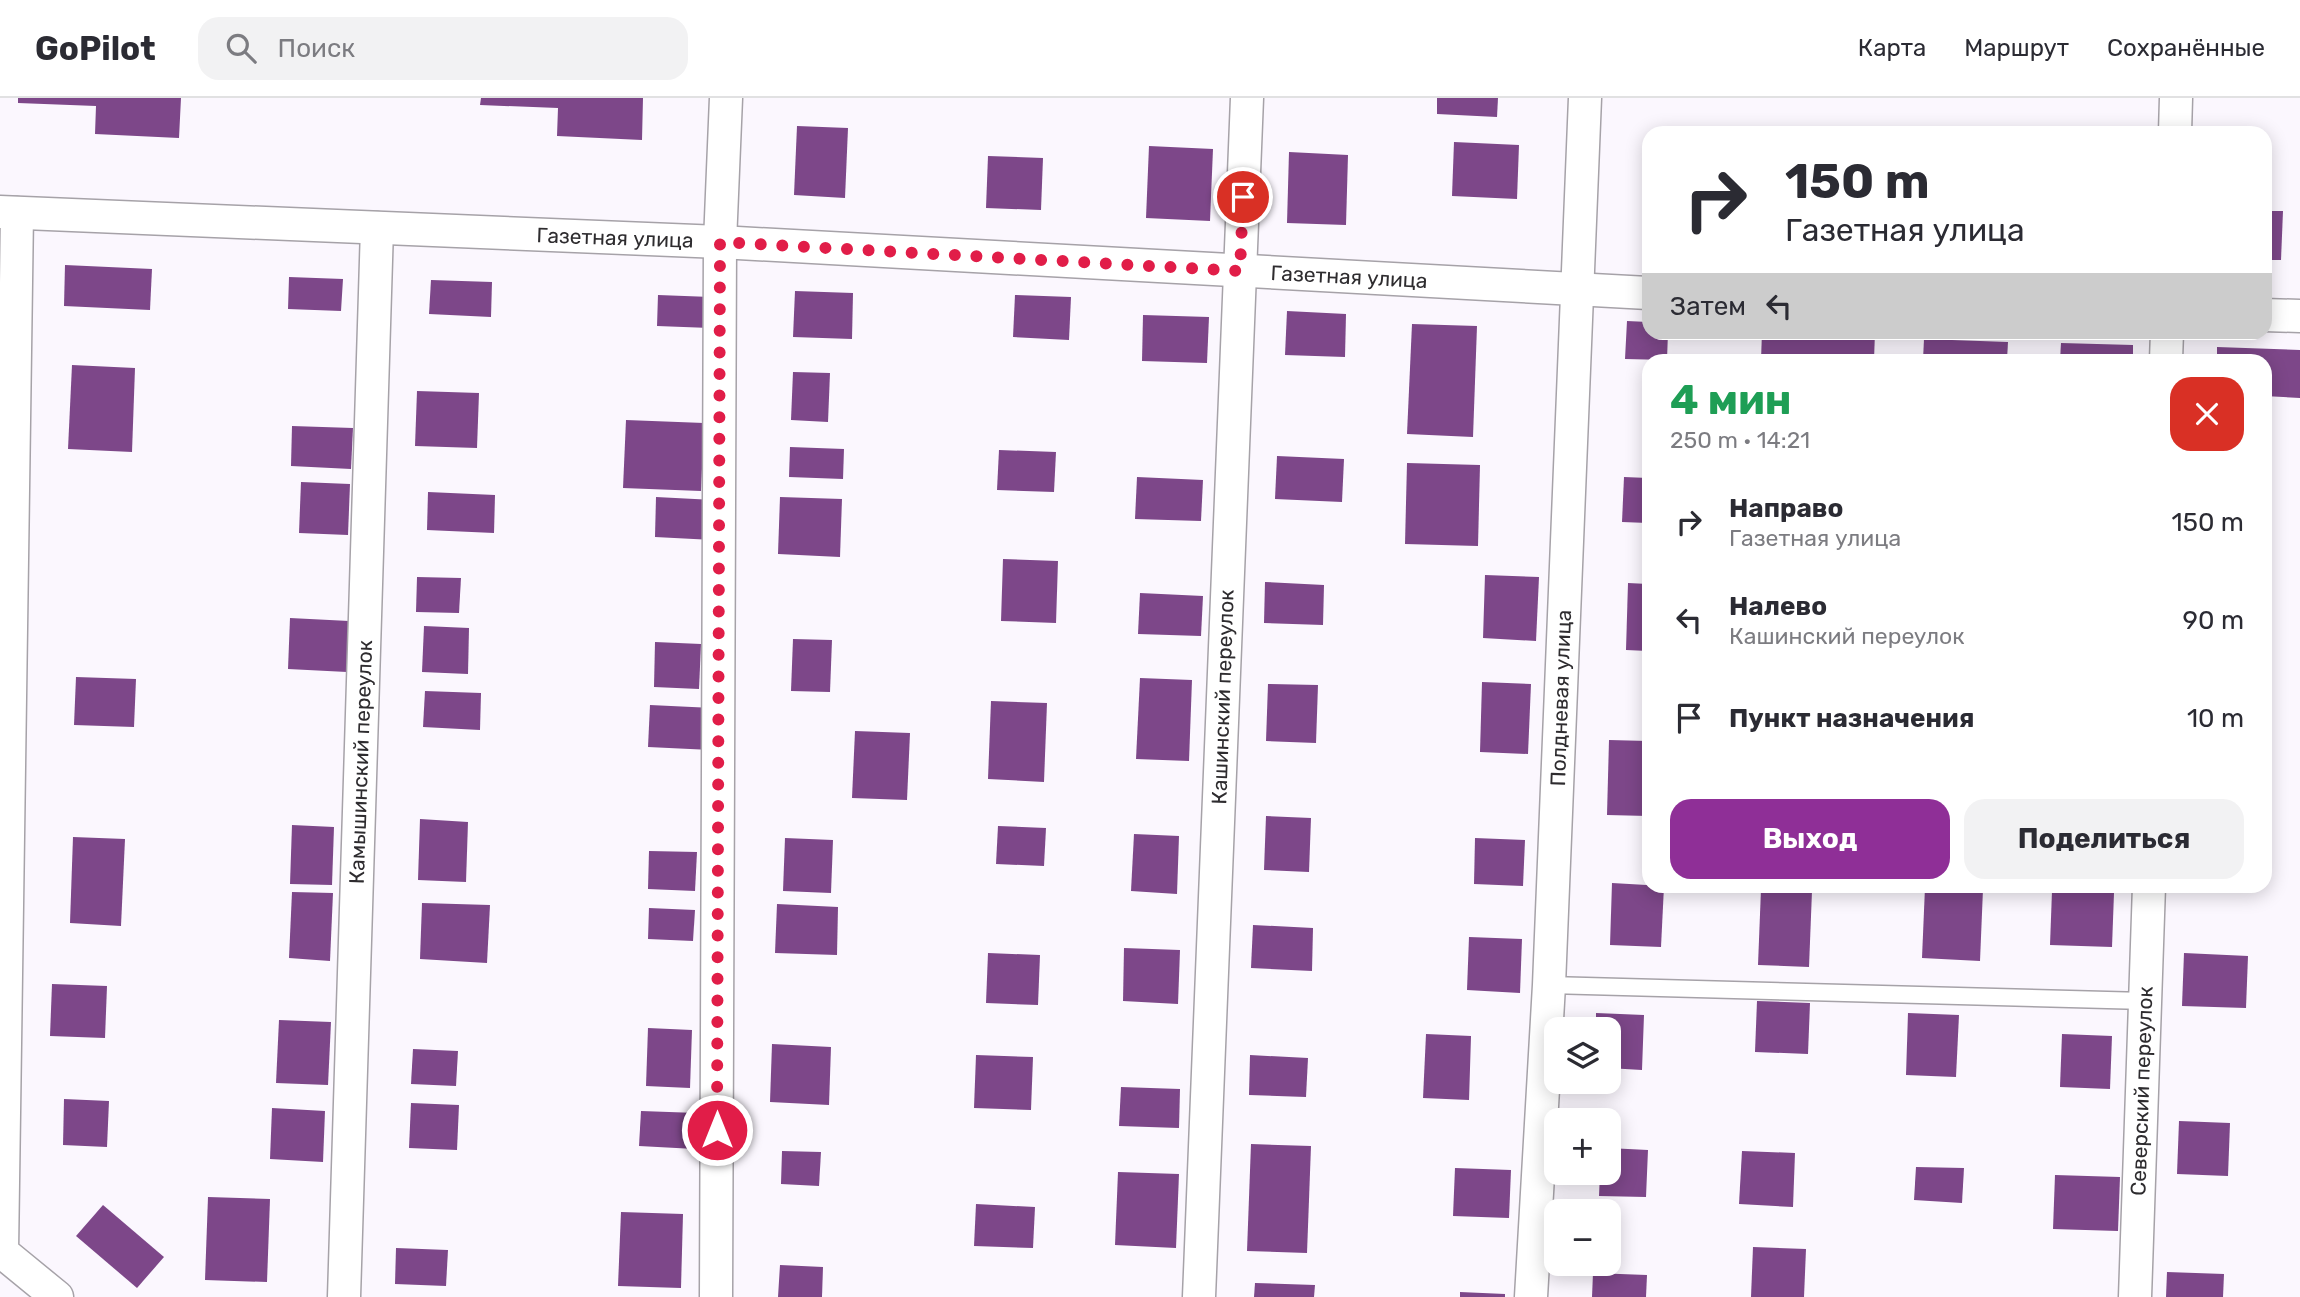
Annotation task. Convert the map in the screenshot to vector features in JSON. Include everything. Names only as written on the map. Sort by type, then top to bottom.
[{"type":"street","points":[[716,1297],[720,242],[726,98]]},
{"type":"street","name":"Кашинский переулок","points":[[1199,1297],[1247,98]]},
{"type":"street","name":"Полдневая улица","points":[[1531,1297],[1549,985],[1585,98]]},
{"type":"street","points":[[2175,126],[2176,98]]},
{"type":"street","points":[[8,212],[2,1252],[57,1297]]},
{"type":"street","name":"Газетная улица","points":[[8,212],[720,242],[1642,293]]},
{"type":"street","name":"Камышинский переулок","points":[[344,1297],[377,228]]},
{"type":"street","points":[[2272,315],[2300,316]]},
{"type":"street","name":"Северский переулок","points":[[2135,1297],[2149,893]]},
{"type":"lane","points":[[1549,985],[2145,1000]]},
{"type":"building","points":[[18,98],[181,98],[179,138],[95,134],[96,106],[18,103]]},
{"type":"building","points":[[481,98],[643,98],[642,140],[557,136],[558,108],[480,105]]},
{"type":"building","points":[[1437,98],[1498,98],[1497,117],[1437,114]]},
{"type":"building","points":[[797,126],[848,128],[845,198],[794,195]]},
{"type":"building","points":[[1454,142],[1519,145],[1517,199],[1452,196]]},
{"type":"building","points":[[1149,146],[1213,149],[1210,221],[1146,218]]},
{"type":"building","points":[[1289,152],[1348,155],[1346,225],[1287,223]]},
{"type":"building","points":[[988,156],[1043,158],[1041,210],[986,208]]},
{"type":"building","points":[[2272,211],[2283,211],[2281,260],[2272,260]]},
{"type":"building","points":[[65,265],[152,269],[150,310],[64,306]]},
{"type":"building","points":[[289,277],[343,279],[341,311],[288,309]]},
{"type":"building","points":[[431,280],[492,282],[491,317],[429,314]]},
{"type":"building","points":[[795,291],[853,293],[852,339],[793,337]]},
{"type":"building","points":[[658,295],[711,297],[710,328],[657,326]]},
{"type":"building","points":[[1015,295],[1071,297],[1069,340],[1013,337]]},
{"type":"building","points":[[1287,311],[1346,314],[1345,357],[1285,355]]},
{"type":"building","points":[[1143,315],[1209,317],[1207,363],[1142,361]]},
{"type":"building","points":[[1627,321],[1642,322],[1642,340],[1668,340],[1667,354],[1642,354],[1642,359],[1625,359]]},
{"type":"building","points":[[1412,324],[1477,326],[1473,437],[1407,434]]},
{"type":"building","points":[[1762,340],[1875,340],[1874,354],[1761,354]]},
{"type":"building","points":[[1924,340],[2008,342],[2007,354],[1923,354]]},
{"type":"building","points":[[2061,343],[2133,345],[2133,354],[2060,354]]},
{"type":"building","points":[[2217,347],[2300,350],[2300,398],[2272,396],[2272,354],[2217,354]]},
{"type":"building","points":[[72,365],[135,368],[132,452],[68,449]]},
{"type":"building","points":[[793,372],[830,373],[828,422],[791,420]]},
{"type":"building","points":[[417,391],[479,393],[477,448],[415,446]]},
{"type":"building","points":[[626,420],[704,423],[701,491],[623,488]]},
{"type":"building","points":[[292,426],[353,428],[351,469],[291,466]]},
{"type":"building","points":[[790,447],[844,449],[843,479],[789,477]]},
{"type":"building","points":[[999,450],[1056,452],[1054,492],[997,490]]},
{"type":"building","points":[[1277,456],[1344,459],[1342,502],[1275,499]]},
{"type":"building","points":[[1407,463],[1480,465],[1478,546],[1405,544]]},
{"type":"building","points":[[1137,477],[1203,480],[1201,521],[1135,519]]},
{"type":"building","points":[[1624,477],[1642,478],[1642,523],[1622,522]]},
{"type":"building","points":[[301,482],[350,484],[348,535],[299,533]]},
{"type":"building","points":[[428,492],[495,495],[494,533],[427,530]]},
{"type":"building","points":[[656,497],[714,500],[713,540],[655,537]]},
{"type":"building","points":[[780,497],[842,499],[840,557],[778,554]]},
{"type":"building","points":[[1003,559],[1058,561],[1056,623],[1001,621]]},
{"type":"building","points":[[1485,575],[1539,577],[1536,641],[1483,638]]},
{"type":"building","points":[[417,577],[461,578],[459,613],[416,612]]},
{"type":"building","points":[[1265,582],[1324,585],[1323,625],[1264,623]]},
{"type":"building","points":[[1628,583],[1642,584],[1642,651],[1626,650]]},
{"type":"building","points":[[1140,593],[1203,596],[1201,636],[1138,634]]},
{"type":"building","points":[[290,618],[349,621],[347,672],[288,669]]},
{"type":"building","points":[[424,626],[469,628],[468,674],[422,672]]},
{"type":"building","points":[[793,639],[832,640],[830,692],[791,691]]},
{"type":"building","points":[[655,642],[701,644],[699,689],[654,687]]},
{"type":"building","points":[[76,677],[136,679],[134,727],[74,725]]},
{"type":"building","points":[[1140,678],[1192,680],[1189,761],[1136,759]]},
{"type":"building","points":[[1482,682],[1531,684],[1528,754],[1480,752]]},
{"type":"building","points":[[1268,684],[1318,685],[1316,743],[1266,741]]},
{"type":"building","points":[[425,691],[481,693],[480,730],[423,727]]},
{"type":"building","points":[[991,701],[1047,703],[1044,782],[988,779]]},
{"type":"building","points":[[650,705],[713,708],[711,750],[648,747]]},
{"type":"building","points":[[855,731],[910,733],[907,800],[852,798]]},
{"type":"building","points":[[1609,740],[1642,741],[1642,816],[1607,815]]},
{"type":"building","points":[[1266,816],[1311,818],[1309,872],[1264,870]]},
{"type":"building","points":[[420,819],[468,822],[466,882],[418,880]]},
{"type":"building","points":[[292,825],[334,827],[332,885],[290,884]]},
{"type":"building","points":[[998,826],[1046,828],[1044,866],[996,864]]},
{"type":"building","points":[[1134,834],[1179,836],[1177,894],[1131,891]]},
{"type":"building","points":[[73,837],[125,839],[121,926],[70,923]]},
{"type":"building","points":[[785,838],[833,840],[831,893],[783,891]]},
{"type":"building","points":[[1475,838],[1525,840],[1523,886],[1474,884]]},
{"type":"building","points":[[649,851],[697,852],[695,891],[648,889]]},
{"type":"building","points":[[1612,883],[1642,885],[1642,893],[1664,893],[1661,947],[1610,945]]},
{"type":"building","points":[[292,892],[333,893],[330,961],[289,958]]},
{"type":"building","points":[[1761,893],[1812,893],[1809,967],[1758,965]]},
{"type":"building","points":[[1925,893],[1983,893],[1980,961],[1922,958]]},
{"type":"building","points":[[2052,893],[2114,893],[2112,947],[2050,945]]},
{"type":"building","points":[[422,903],[490,905],[487,963],[420,959]]},
{"type":"building","points":[[777,904],[838,907],[837,955],[775,953]]},
{"type":"building","points":[[649,908],[695,910],[693,941],[648,939]]},
{"type":"building","points":[[1253,925],[1313,928],[1312,971],[1251,968]]},
{"type":"building","points":[[1469,937],[1522,939],[1520,993],[1467,990]]},
{"type":"building","points":[[1124,948],[1180,950],[1178,1004],[1123,1001]]},
{"type":"building","points":[[988,953],[1040,955],[1038,1005],[986,1003]]},
{"type":"building","points":[[2184,953],[2248,956],[2246,1008],[2182,1006]]},
{"type":"building","points":[[52,984],[107,986],[105,1038],[50,1036]]},
{"type":"building","points":[[1757,1001],[1810,1003],[1808,1054],[1755,1052]]},
{"type":"building","points":[[1596,1013],[1644,1015],[1642,1070],[1621,1069],[1621,1017],[1596,1017]]},
{"type":"building","points":[[1908,1013],[1959,1015],[1956,1077],[1906,1075]]},
{"type":"building","points":[[279,1020],[331,1022],[328,1085],[276,1083]]},
{"type":"building","points":[[648,1028],[692,1030],[690,1088],[646,1086]]},
{"type":"building","points":[[1426,1034],[1471,1036],[1469,1100],[1423,1098]]},
{"type":"building","points":[[2062,1034],[2112,1036],[2110,1089],[2060,1087]]},
{"type":"building","points":[[772,1044],[831,1047],[829,1105],[770,1102]]},
{"type":"building","points":[[413,1049],[458,1051],[456,1086],[411,1084]]},
{"type":"building","points":[[976,1055],[1033,1057],[1031,1110],[974,1108]]},
{"type":"building","points":[[1250,1055],[1308,1058],[1306,1097],[1249,1095]]},
{"type":"building","points":[[1121,1087],[1180,1089],[1179,1128],[1119,1126]]},
{"type":"building","points":[[64,1099],[109,1101],[107,1147],[63,1145]]},
{"type":"building","points":[[411,1103],[459,1105],[457,1150],[409,1148]]},
{"type":"building","points":[[272,1108],[325,1111],[323,1162],[270,1159]]},
{"type":"building","points":[[641,1111],[697,1113],[695,1149],[639,1146]]},
{"type":"building","points":[[2179,1121],[2230,1123],[2228,1176],[2177,1174]]},
{"type":"building","points":[[1251,1144],[1311,1146],[1307,1253],[1247,1251]]},
{"type":"building","points":[[1621,1149],[1648,1150],[1646,1197],[1599,1196],[1599,1185],[1621,1185]]},
{"type":"building","points":[[782,1151],[821,1152],[819,1186],[781,1184]]},
{"type":"building","points":[[1742,1151],[1795,1153],[1793,1207],[1739,1204]]},
{"type":"building","points":[[1916,1167],[1964,1168],[1962,1203],[1914,1200]]},
{"type":"building","points":[[1455,1168],[1511,1170],[1509,1218],[1453,1216]]},
{"type":"building","points":[[1118,1172],[1179,1174],[1176,1248],[1115,1245]]},
{"type":"building","points":[[2055,1175],[2120,1177],[2118,1231],[2053,1229]]},
{"type":"building","points":[[208,1197],[270,1199],[267,1282],[205,1280]]},
{"type":"building","points":[[976,1204],[1035,1207],[1033,1248],[974,1246]]},
{"type":"building","points":[[103,1205],[164,1257],[137,1288],[76,1236]]},
{"type":"building","points":[[621,1212],[683,1214],[681,1288],[618,1286]]},
{"type":"building","points":[[1753,1247],[1806,1249],[1804,1297],[1751,1297]]},
{"type":"building","points":[[396,1248],[448,1250],[446,1286],[395,1284]]},
{"type":"building","points":[[780,1265],[823,1267],[822,1297],[778,1297]]},
{"type":"building","points":[[2167,1272],[2224,1274],[2223,1297],[2166,1297]]},
{"type":"building","points":[[1647,1275],[1646,1297],[1592,1297],[1593,1276]]},
{"type":"building","points":[[1255,1283],[1315,1285],[1314,1297],[1254,1297]]},
{"type":"building","points":[[1460,1292],[1505,1294],[1505,1297],[1460,1297]]},
{"type":"route","points":[[717,1130],[720,242],[1240,271],[1243,197]]}]
